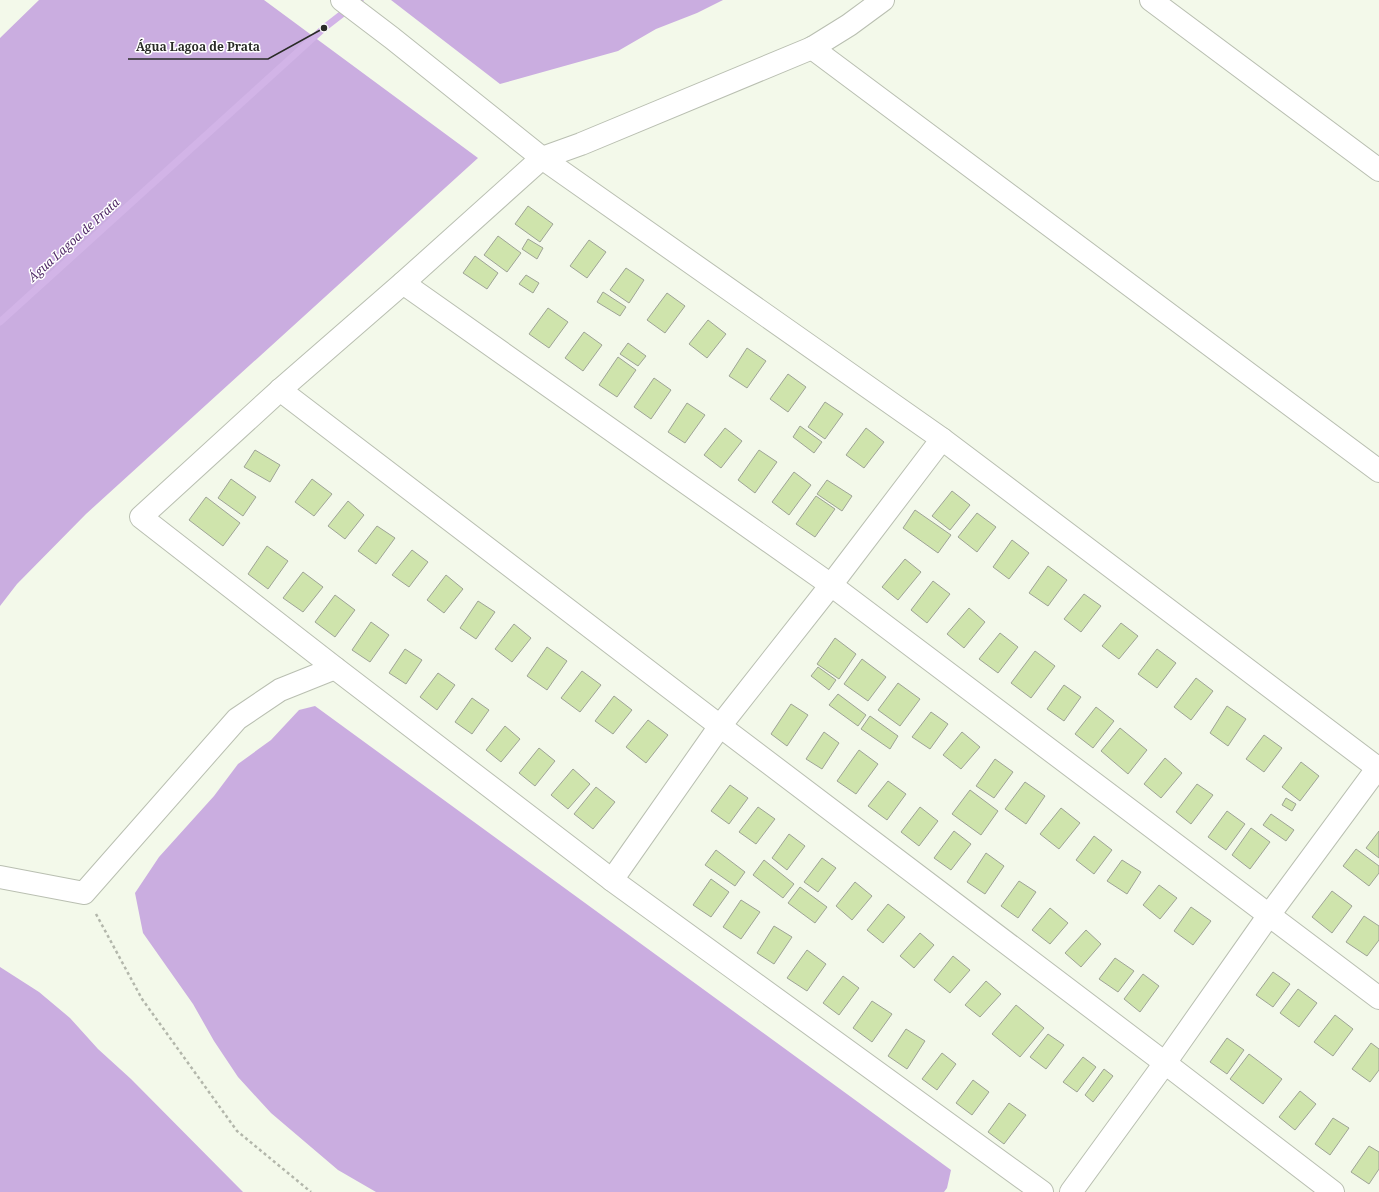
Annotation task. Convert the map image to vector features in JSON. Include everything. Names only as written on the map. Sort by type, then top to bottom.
[{"type":"street","points":[[884,0],[812,48],[581,144],[542,158],[403,283],[280,390],[141,517],[612,880],[1042,1192]]},
{"type":"street","points":[[1151,0],[1379,170]]},
{"type":"street","points":[[345,2],[542,158],[942,439],[1379,768],[1269,915],[1165,1063],[1071,1192]]},
{"type":"street","points":[[812,48],[1379,471]]},
{"type":"street","points":[[403,283],[831,585],[1379,998]]},
{"type":"street","points":[[280,390],[1333,1192]]},
{"type":"street","points":[[612,880],[720,726],[831,585],[942,439]]},
{"type":"street","points":[[0,877],[84,893],[237,719],[280,690],[335,668]]},
{"type":"path","points":[[84,893],[142,999],[237,1131],[311,1192]]},
{"type":"shaded area","points":[[39,0],[264,0],[478,158],[86,514],[17,584],[0,606],[0,38]]},
{"type":"shaded area","points":[[391,0],[723,0],[697,13],[656,29],[618,51],[500,84]]},
{"type":"shaded area","points":[[315,706],[951,1170],[947,1188],[944,1192],[376,1192],[338,1170],[271,1113],[238,1077],[214,1041],[193,1004],[143,933],[135,893],[159,857],[214,796],[238,764],[271,740],[299,710]]},
{"type":"shaded area","points":[[0,967],[39,992],[70,1018],[98,1049],[131,1079],[243,1192],[0,1192]]},
{"type":"building","points":[[528,206],[553,224],[540,242],[515,224]]},
{"type":"building","points":[[498,236],[521,253],[507,272],[484,255]]},
{"type":"building","points":[[528,239],[543,248],[537,259],[522,249]]},
{"type":"building","points":[[589,240],[606,252],[587,278],[570,266]]},
{"type":"building","points":[[475,256],[498,273],[487,289],[463,273]]},
{"type":"building","points":[[626,268],[644,280],[629,303],[610,290]]},
{"type":"building","points":[[526,275],[539,283],[533,293],[519,284]]},
{"type":"building","points":[[603,292],[626,307],[620,316],[597,302]]},
{"type":"building","points":[[667,293],[685,306],[665,333],[647,320]]},
{"type":"building","points":[[548,308],[568,322],[549,348],[529,334]]},
{"type":"building","points":[[708,320],[726,334],[707,358],[689,344]]},
{"type":"building","points":[[584,332],[602,345],[583,371],[565,358]]},
{"type":"building","points":[[628,343],[646,356],[638,366],[620,354]]},
{"type":"building","points":[[747,348],[766,361],[747,388],[729,376]]},
{"type":"building","points":[[618,357],[636,370],[617,397],[599,385]]},
{"type":"building","points":[[788,374],[806,387],[788,412],[770,399]]},
{"type":"building","points":[[654,378],[671,390],[651,419],[634,407]]},
{"type":"building","points":[[825,402],[843,414],[825,439],[808,427]]},
{"type":"building","points":[[687,403],[705,415],[685,443],[668,432]]},
{"type":"building","points":[[800,426],[822,442],[814,453],[793,437]]},
{"type":"building","points":[[725,428],[742,441],[721,468],[704,455]]},
{"type":"building","points":[[866,428],[884,442],[864,468],[846,455]]},
{"type":"building","points":[[255,450],[280,465],[270,482],[244,467]]},
{"type":"building","points":[[759,450],[777,462],[755,493],[738,480]]},
{"type":"building","points":[[794,472],[811,485],[789,515],[772,502]]},
{"type":"building","points":[[231,479],[256,497],[243,516],[218,498]]},
{"type":"building","points":[[312,479],[332,494],[314,516],[295,502]]},
{"type":"building","points":[[827,480],[852,496],[842,511],[817,494]]},
{"type":"building","points":[[952,491],[970,505],[950,530],[932,516]]},
{"type":"building","points":[[816,496],[835,509],[815,537],[796,524]]},
{"type":"building","points":[[206,497],[240,523],[223,546],[189,520]]},
{"type":"building","points":[[348,501],[364,515],[345,539],[328,526]]},
{"type":"building","points":[[915,510],[951,535],[938,553],[903,528]]},
{"type":"building","points":[[977,513],[996,527],[977,552],[958,537]]},
{"type":"building","points":[[377,526],[395,538],[376,564],[358,551]]},
{"type":"building","points":[[1012,540],[1029,553],[1009,579],[993,567]]},
{"type":"building","points":[[267,546],[288,561],[268,589],[248,574]]},
{"type":"building","points":[[412,550],[428,562],[409,587],[392,575]]},
{"type":"building","points":[[905,559],[921,572],[898,600],[882,587]]},
{"type":"building","points":[[1048,566],[1067,580],[1048,606],[1029,593]]},
{"type":"building","points":[[303,572],[323,587],[303,612],[283,598]]},
{"type":"building","points":[[446,575],[463,589],[444,613],[427,600]]},
{"type":"building","points":[[933,581],[950,594],[927,623],[911,610]]},
{"type":"building","points":[[1084,594],[1101,606],[1081,632],[1064,619]]},
{"type":"building","points":[[335,595],[355,610],[335,637],[315,622]]},
{"type":"building","points":[[478,601],[495,612],[476,639],[460,628]]},
{"type":"building","points":[[969,608],[985,622],[964,648],[947,634]]},
{"type":"building","points":[[371,622],[389,635],[370,662],[352,650]]},
{"type":"building","points":[[1121,623],[1138,636],[1119,659],[1102,646]]},
{"type":"building","points":[[514,624],[531,638],[512,662],[495,649]]},
{"type":"building","points":[[1000,633],[1018,647],[998,673],[979,659]]},
{"type":"building","points":[[835,638],[856,654],[839,679],[817,664]]},
{"type":"building","points":[[547,647],[567,661],[547,690],[527,676]]},
{"type":"building","points":[[405,649],[422,660],[406,684],[389,673]]},
{"type":"building","points":[[1157,649],[1176,663],[1157,688],[1138,674]]},
{"type":"building","points":[[1035,651],[1055,666],[1031,698],[1011,683]]},
{"type":"building","points":[[862,659],[886,677],[868,701],[844,684]]},
{"type":"building","points":[[818,667],[836,680],[829,690],[811,676]]},
{"type":"building","points":[[582,671],[601,685],[580,712],[561,698]]},
{"type":"building","points":[[438,673],[455,685],[437,710],[420,697]]},
{"type":"building","points":[[1196,678],[1213,691],[1191,720],[1174,707]]},
{"type":"building","points":[[898,683],[920,699],[900,726],[878,710]]},
{"type":"building","points":[[1064,685],[1081,697],[1064,721],[1047,709]]},
{"type":"building","points":[[838,694],[866,715],[858,726],[829,705]]},
{"type":"building","points":[[614,696],[632,710],[613,734],[595,721]]},
{"type":"building","points":[[472,698],[489,710],[472,734],[455,722]]},
{"type":"building","points":[[791,704],[808,715],[787,746],[771,734]]},
{"type":"building","points":[[1227,706],[1246,719],[1228,746],[1210,733]]},
{"type":"building","points":[[1096,707],[1114,721],[1093,748],[1075,734]]},
{"type":"building","points":[[931,712],[948,724],[930,749],[912,737]]},
{"type":"building","points":[[870,716],[898,736],[890,749],[861,729]]},
{"type":"building","points":[[648,720],[668,735],[646,763],[626,747]]},
{"type":"building","points":[[505,726],[520,739],[501,762],[486,750]]},
{"type":"building","points":[[1120,728],[1147,750],[1128,774],[1101,751]]},
{"type":"building","points":[[824,732],[839,743],[822,769],[806,759]]},
{"type":"building","points":[[962,732],[980,747],[961,769],[943,755]]},
{"type":"building","points":[[1264,735],[1282,748],[1264,772],[1246,759]]},
{"type":"building","points":[[539,748],[555,761],[535,786],[519,773]]},
{"type":"building","points":[[859,750],[878,764],[856,794],[837,781]]},
{"type":"building","points":[[1165,758],[1182,773],[1161,798],[1144,784]]},
{"type":"building","points":[[995,759],[1013,772],[994,798],[976,786]]},
{"type":"building","points":[[1301,762],[1319,776],[1300,801],[1282,787]]},
{"type":"building","points":[[573,769],[590,784],[568,809],[551,795]]},
{"type":"building","points":[[888,781],[906,794],[887,820],[868,806]]},
{"type":"building","points":[[1025,782],[1045,796],[1026,824],[1005,809]]},
{"type":"building","points":[[1197,784],[1213,795],[1191,824],[1176,812]]},
{"type":"building","points":[[730,785],[748,798],[729,824],[711,811]]},
{"type":"building","points":[[596,787],[615,802],[593,829],[574,814]]},
{"type":"building","points":[[970,790],[998,811],[981,835],[952,814]]},
{"type":"building","points":[[1286,798],[1296,804],[1292,811],[1282,805]]},
{"type":"building","points":[[758,807],[775,819],[756,844],[739,832]]},
{"type":"building","points":[[920,807],[938,821],[919,846],[901,832]]},
{"type":"building","points":[[1061,808],[1080,823],[1059,849],[1040,834]]},
{"type":"building","points":[[1227,811],[1245,824],[1226,850],[1208,837]]},
{"type":"building","points":[[1271,814],[1294,830],[1286,841],[1263,825]]},
{"type":"building","points":[[1251,828],[1270,842],[1250,869],[1232,855]]},
{"type":"building","points":[[954,831],[971,844],[951,870],[934,858]]},
{"type":"building","points":[[1379,831],[1379,858],[1366,848]]},
{"type":"building","points":[[789,834],[805,846],[787,870],[772,858]]},
{"type":"building","points":[[1094,836],[1112,850],[1094,874],[1076,860]]},
{"type":"building","points":[[1356,849],[1379,866],[1379,873],[1369,886],[1343,866]]},
{"type":"building","points":[[716,850],[745,872],[735,886],[705,865]]},
{"type":"building","points":[[986,853],[1004,866],[985,894],[967,882]]},
{"type":"building","points":[[822,858],[836,868],[818,892],[804,882]]},
{"type":"building","points":[[764,860],[794,884],[783,898],[753,875]]},
{"type":"building","points":[[1122,860],[1141,872],[1127,894],[1107,881]]},
{"type":"building","points":[[711,879],[729,892],[711,917],[693,905]]},
{"type":"building","points":[[1019,881],[1036,892],[1018,918],[1001,906]]},
{"type":"building","points":[[855,882],[872,896],[852,920],[836,906]]},
{"type":"building","points":[[1159,885],[1177,898],[1160,919],[1143,905]]},
{"type":"building","points":[[800,887],[827,907],[815,923],[788,903]]},
{"type":"building","points":[[1332,891],[1352,906],[1332,933],[1312,917]]},
{"type":"building","points":[[741,900],[760,912],[741,939],[723,927]]},
{"type":"building","points":[[888,904],[905,917],[883,943],[867,930]]},
{"type":"building","points":[[1191,907],[1211,921],[1193,945],[1174,931]]},
{"type":"building","points":[[1050,908],[1068,923],[1050,944],[1032,930]]},
{"type":"building","points":[[1364,916],[1379,926],[1379,940],[1367,956],[1346,942]]},
{"type":"building","points":[[774,926],[792,937],[774,964],[757,953]]},
{"type":"building","points":[[1086,930],[1101,944],[1081,967],[1065,953]]},
{"type":"building","points":[[920,933],[934,945],[914,968],[900,956]]},
{"type":"building","points":[[807,950],[826,964],[807,991],[787,978]]},
{"type":"building","points":[[953,956],[970,970],[950,993],[934,980]]},
{"type":"building","points":[[1115,958],[1134,971],[1118,992],[1099,979]]},
{"type":"building","points":[[1273,972],[1290,984],[1273,1007],[1256,995]]},
{"type":"building","points":[[1143,974],[1159,986],[1140,1012],[1124,999]]},
{"type":"building","points":[[843,976],[859,988],[839,1015],[823,1003]]},
{"type":"building","points":[[986,981],[1001,994],[980,1017],[965,1005]]},
{"type":"building","points":[[1298,989],[1317,1003],[1299,1027],[1280,1013]]},
{"type":"building","points":[[872,1001],[892,1014],[872,1042],[853,1028]]},
{"type":"building","points":[[1016,1005],[1044,1028],[1020,1057],[992,1034]]},
{"type":"building","points":[[1335,1015],[1353,1029],[1333,1056],[1314,1042]]},
{"type":"building","points":[[906,1029],[925,1041],[907,1069],[888,1056]]},
{"type":"building","points":[[1048,1034],[1064,1045],[1046,1069],[1030,1057]]},
{"type":"building","points":[[1227,1038],[1244,1050],[1227,1074],[1210,1062]]},
{"type":"building","points":[[1371,1043],[1379,1049],[1379,1070],[1370,1082],[1352,1069]]},
{"type":"building","points":[[942,1053],[956,1064],[937,1090],[922,1079]]},
{"type":"building","points":[[1249,1054],[1282,1079],[1263,1104],[1230,1079]]},
{"type":"building","points":[[1083,1057],[1096,1067],[1077,1092],[1063,1082]]},
{"type":"building","points":[[1104,1069],[1113,1076],[1093,1102],[1085,1095]]},
{"type":"building","points":[[973,1080],[989,1092],[972,1115],[956,1103]]},
{"type":"building","points":[[1300,1091],[1316,1104],[1295,1130],[1279,1117]]},
{"type":"building","points":[[1009,1103],[1026,1115],[1004,1144],[988,1132]]},
{"type":"building","points":[[1333,1118],[1349,1128],[1330,1155],[1315,1144]]},
{"type":"building","points":[[1369,1146],[1379,1152],[1379,1169],[1369,1184],[1351,1172]]},
{"type":"waterway","name":"Água Lagoa de Prata","points":[[0,322],[324,28],[360,0]]},
{"type":"place","name":"Água Lagoa de Prata","points":[[324,28]]}]
